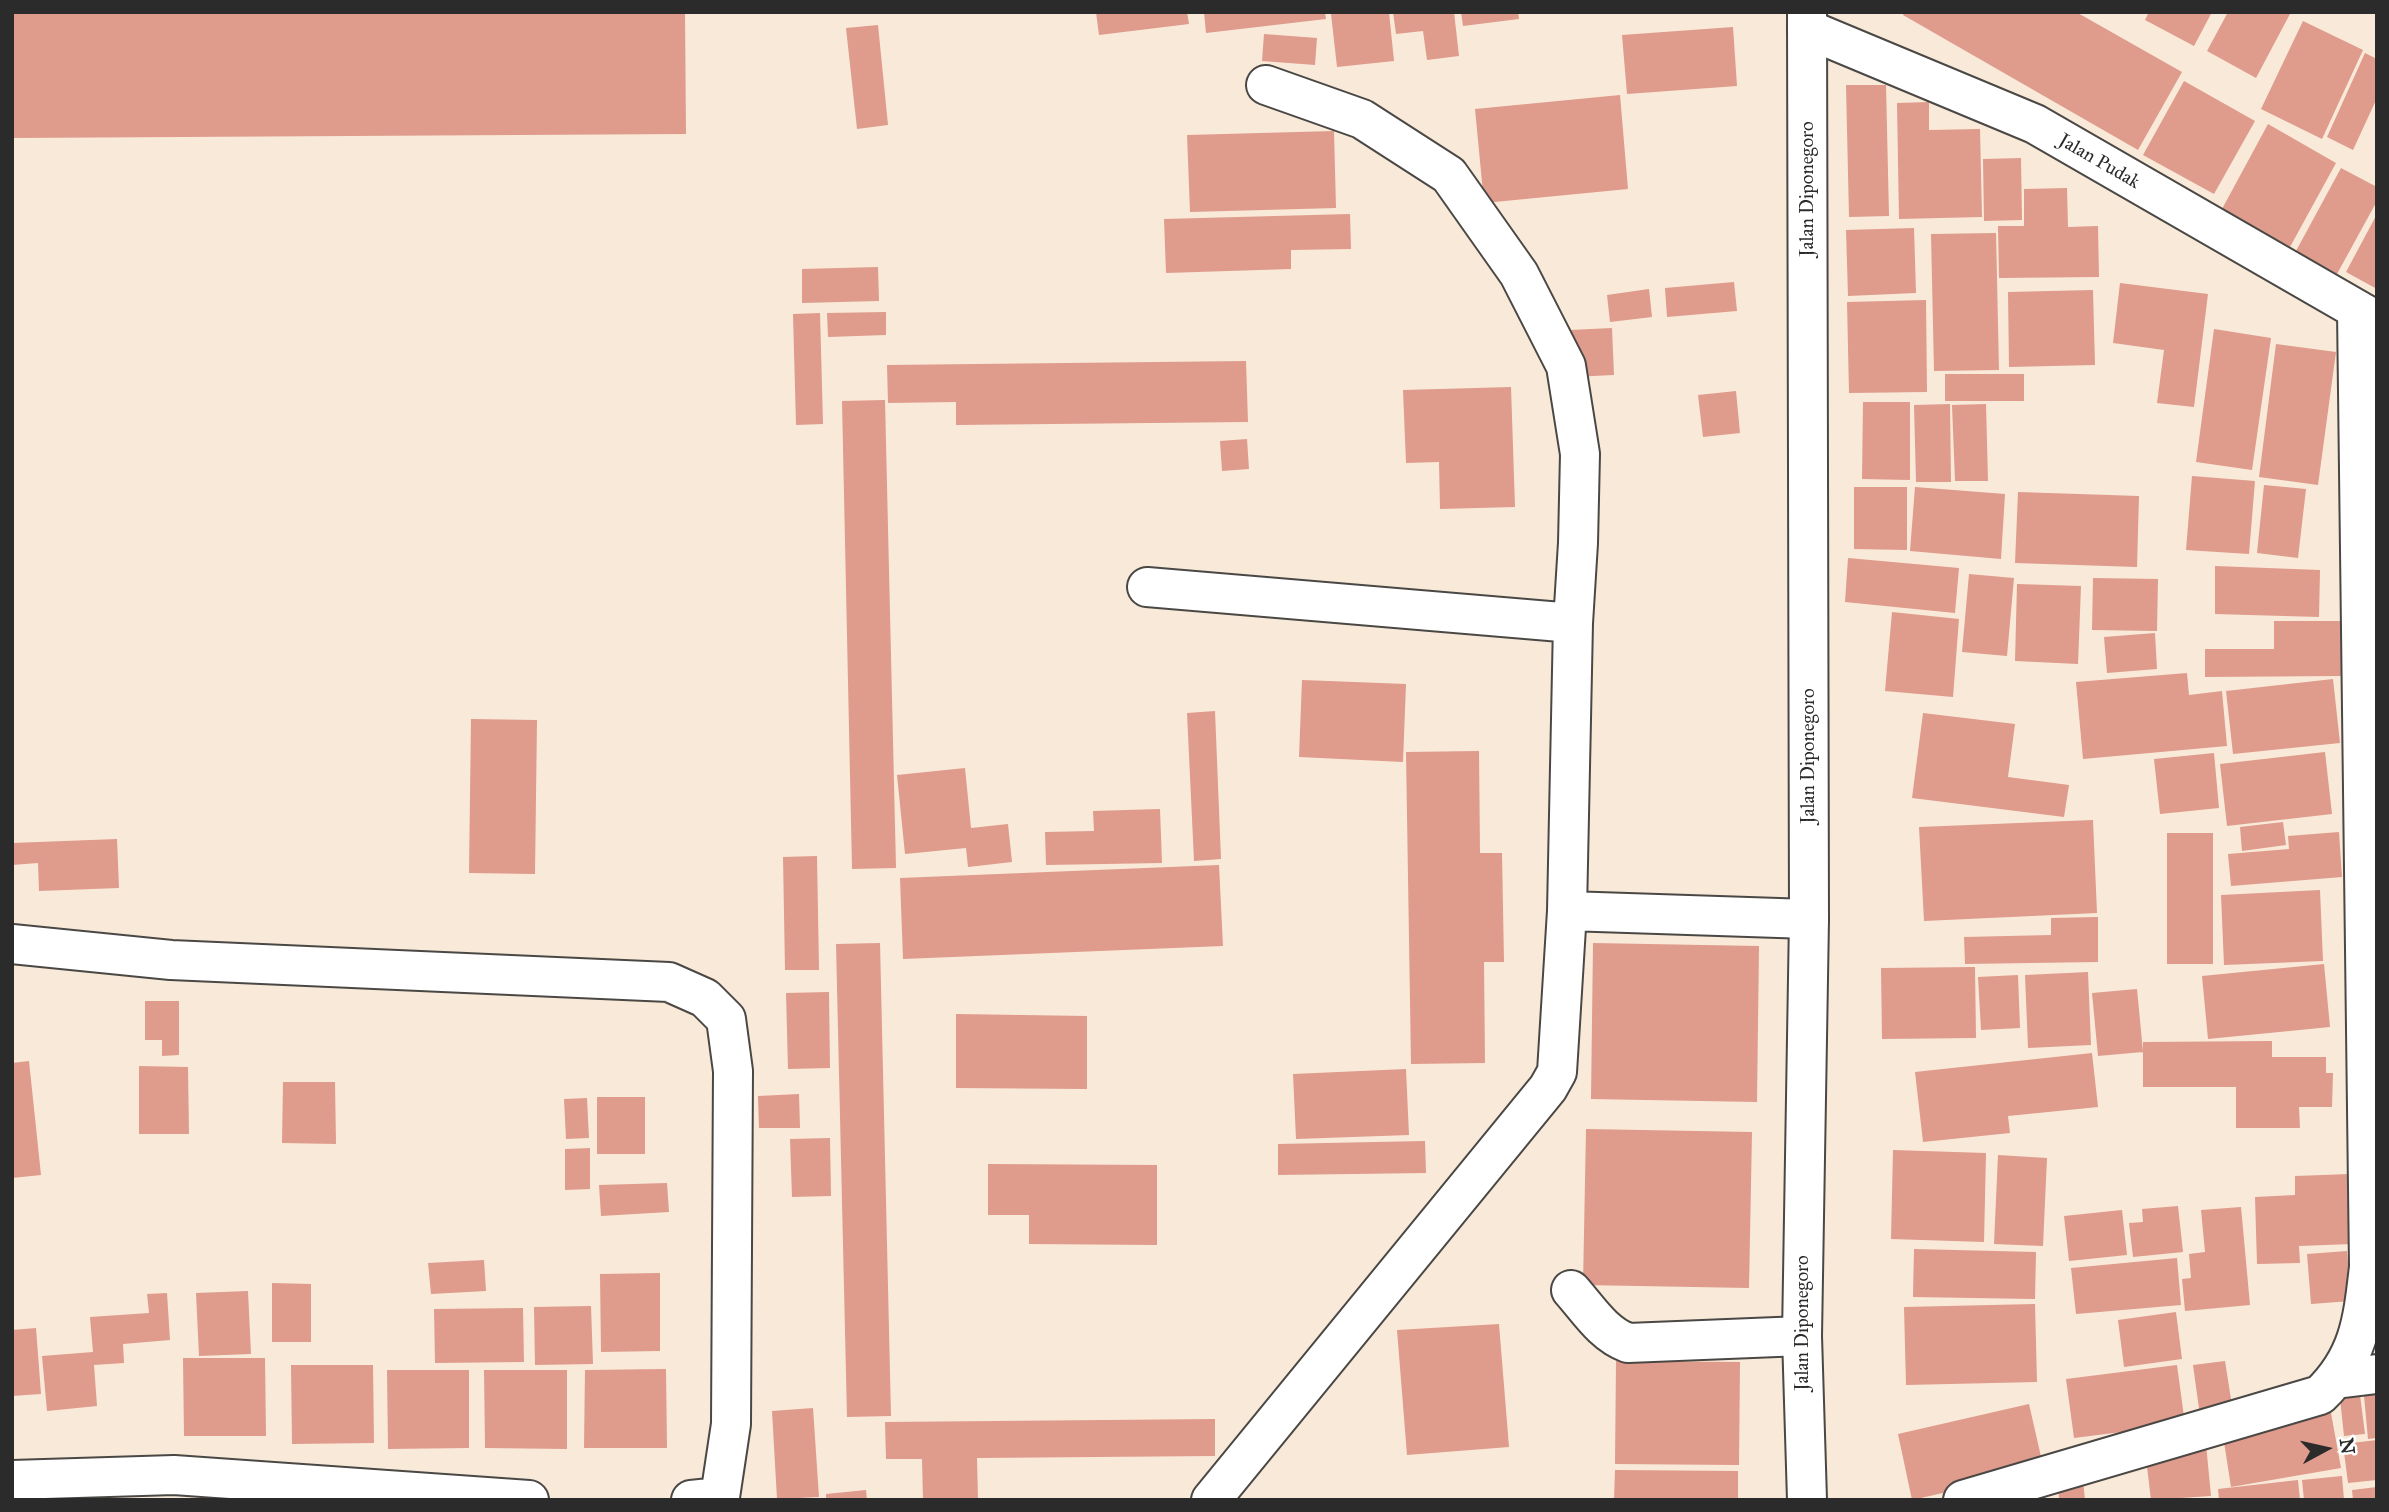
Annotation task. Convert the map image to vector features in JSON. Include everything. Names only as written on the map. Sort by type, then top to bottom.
[{"type":"street","name":"Jalan Pudak","points":[[1807,21],[2035,124],[2367,316]]},
{"type":"street","name":"Jalan Diponegoro","points":[[1807,21],[1809,919],[1801,1336],[1807,1500]]},
{"type":"street","points":[[1210,1500],[1548,1088],[1557,1072],[1567,911],[1573,622],[1580,454],[1566,366],[1519,274],[1449,175],[1362,119],[1266,85]]},
{"type":"street","points":[[1963,1500],[2320,1395],[2336,1379],[2356,1345],[2363,1317],[2369,1266],[2367,316]]},
{"type":"street","points":[[1147,587],[1573,622]]},
{"type":"street","points":[[1567,911],[1809,919]]},
{"type":"street","points":[[12,944],[171,960],[669,982],[705,998],[726,1019],[733,1071],[731,1424],[710,1499]]},
{"type":"street","points":[[1571,1290],[1606,1331],[1628,1343],[1801,1336]]},
{"type":"street","points":[[2336,1379],[2377,1374]]},
{"type":"street","points":[[12,1480],[174,1475],[530,1500]]},
{"type":"building","points":[[12,12],[685,12],[686,134],[12,138]]},
{"type":"building","points":[[1096,12],[1187,12],[1189,24],[1099,35]]},
{"type":"building","points":[[1204,12],[1325,12],[1326,19],[1206,33]]},
{"type":"building","points":[[1389,12],[1394,61],[1337,67],[1331,14]]},
{"type":"building","points":[[1393,12],[1454,12],[1459,56],[1427,60],[1423,31],[1396,34]]},
{"type":"building","points":[[1461,12],[1518,12],[1519,19],[1463,26]]},
{"type":"building","points":[[1904,12],[2076,12],[2182,72],[2138,150],[1903,15]]},
{"type":"building","points":[[2149,12],[2212,12],[2194,46],[2145,20]]},
{"type":"building","points":[[2228,12],[2291,12],[2256,78],[2207,51]]},
{"type":"building","points":[[2303,21],[2363,50],[2322,139],[2261,109]]},
{"type":"building","points":[[878,25],[888,125],[857,129],[846,28]]},
{"type":"building","points":[[1733,27],[1737,86],[1627,94],[1622,35]]},
{"type":"building","points":[[1264,34],[1317,38],[1315,65],[1262,61]]},
{"type":"building","points":[[2365,53],[2377,59],[2377,98],[2353,150],[2327,137]]},
{"type":"building","points":[[2184,81],[2255,121],[2214,194],[2143,155]]},
{"type":"building","points":[[1846,85],[1886,85],[1889,216],[1849,217]]},
{"type":"building","points":[[1620,95],[1628,189],[1484,203],[1475,109]]},
{"type":"building","points":[[1929,102],[1929,130],[1980,129],[1982,217],[1899,219],[1897,103]]},
{"type":"building","points":[[2268,124],[2336,163],[2290,247],[2222,209]]},
{"type":"building","points":[[1334,131],[1336,208],[1190,212],[1187,135]]},
{"type":"building","points":[[2021,158],[2022,220],[1984,221],[1983,159]]},
{"type":"building","points":[[2341,168],[2377,187],[2377,201],[2337,274],[2296,251]]},
{"type":"building","points":[[2067,188],[2068,227],[2098,226],[2099,277],[1999,278],[1998,226],[2024,226],[2024,189]]},
{"type":"building","points":[[1350,214],[1351,249],[1291,250],[1291,269],[1166,273],[1164,219]]},
{"type":"building","points":[[2377,214],[2377,289],[2346,272]]},
{"type":"building","points":[[1914,228],[1916,293],[1848,296],[1846,230]]},
{"type":"building","points":[[1996,233],[1999,370],[1934,371],[1931,234]]},
{"type":"building","points":[[878,267],[879,301],[802,303],[802,269]]},
{"type":"building","points":[[1734,282],[1737,311],[1667,317],[1665,288]]},
{"type":"building","points":[[2120,283],[2208,294],[2194,407],[2157,403],[2164,350],[2113,343]]},
{"type":"building","points":[[1649,289],[1652,317],[1610,322],[1607,295]]},
{"type":"building","points":[[2093,290],[2095,365],[2009,367],[2008,292]]},
{"type":"building","points":[[1926,300],[1927,392],[1849,393],[1847,302]]},
{"type":"building","points":[[886,312],[886,335],[828,337],[827,313]]},
{"type":"building","points":[[820,313],[823,424],[796,425],[793,314]]},
{"type":"building","points":[[1612,328],[1614,375],[1572,377],[1570,330]]},
{"type":"building","points":[[2214,329],[2271,338],[2252,470],[2196,462]]},
{"type":"building","points":[[2276,344],[2336,352],[2318,485],[2259,477]]},
{"type":"building","points":[[1246,361],[1248,422],[956,425],[956,402],[888,403],[887,365]]},
{"type":"building","points":[[1945,374],[2024,374],[2024,401],[1945,401]]},
{"type":"building","points":[[1511,387],[1515,507],[1440,509],[1439,462],[1406,463],[1403,390]]},
{"type":"building","points":[[1736,391],[1740,433],[1703,437],[1698,395]]},
{"type":"building","points":[[885,400],[896,868],[852,869],[842,401]]},
{"type":"building","points":[[1863,402],[1910,402],[1910,480],[1862,479]]},
{"type":"building","points":[[1950,404],[1951,482],[1916,482],[1914,405]]},
{"type":"building","points":[[1986,404],[1988,481],[1955,481],[1952,405]]},
{"type":"building","points":[[1247,439],[1249,469],[1222,471],[1220,441]]},
{"type":"building","points":[[2192,476],[2255,481],[2249,554],[2186,550]]},
{"type":"building","points":[[2264,485],[2306,489],[2298,558],[2257,553]]},
{"type":"building","points":[[1854,487],[1907,487],[1907,550],[1854,549]]},
{"type":"building","points":[[1915,487],[2005,494],[2001,559],[1910,551]]},
{"type":"building","points":[[2018,492],[2139,496],[2137,567],[2015,563]]},
{"type":"building","points":[[1848,558],[1959,568],[1955,613],[1845,602]]},
{"type":"building","points":[[2215,566],[2320,570],[2319,617],[2215,614]]},
{"type":"building","points":[[1969,574],[2014,578],[2007,656],[1962,652]]},
{"type":"building","points":[[2093,578],[2158,579],[2157,631],[2092,630]]},
{"type":"building","points":[[2017,584],[2081,586],[2078,664],[2015,661]]},
{"type":"building","points":[[1892,612],[1959,619],[1953,697],[1885,691]]},
{"type":"building","points":[[2274,621],[2341,621],[2341,676],[2205,677],[2205,649],[2274,649]]},
{"type":"building","points":[[2155,633],[2157,669],[2107,673],[2104,637]]},
{"type":"building","points":[[2187,673],[2189,695],[2222,691],[2227,746],[2083,759],[2076,682]]},
{"type":"building","points":[[2333,679],[2340,743],[2233,754],[2226,691]]},
{"type":"building","points":[[1302,680],[1406,684],[1403,762],[1299,757]]},
{"type":"building","points":[[1215,711],[1221,859],[1194,861],[1187,713]]},
{"type":"building","points":[[1923,713],[2015,724],[2008,777],[2069,785],[2064,817],[1912,798]]},
{"type":"building","points":[[471,719],[537,720],[535,874],[469,873]]},
{"type":"building","points":[[1479,751],[1480,853],[1502,853],[1504,962],[1484,962],[1485,1063],[1411,1064],[1406,752]]},
{"type":"building","points":[[2325,752],[2332,814],[2227,826],[2220,764]]},
{"type":"building","points":[[2214,753],[2219,808],[2160,814],[2154,759]]},
{"type":"building","points":[[965,768],[971,828],[1008,824],[1012,862],[968,867],[966,848],[905,854],[897,775]]},
{"type":"building","points":[[1160,809],[1162,863],[1046,865],[1045,832],[1094,831],[1093,811]]},
{"type":"building","points":[[2093,820],[2097,913],[1924,921],[1919,827]]},
{"type":"building","points":[[2283,822],[2286,845],[2242,851],[2240,827]]},
{"type":"building","points":[[2339,832],[2342,877],[2231,886],[2228,854],[2289,849],[2288,836]]},
{"type":"building","points":[[2167,833],[2213,833],[2213,964],[2167,964]]},
{"type":"building","points":[[117,839],[119,888],[39,891],[38,863],[12,865],[12,843]]},
{"type":"building","points":[[817,856],[819,970],[785,970],[783,857]]},
{"type":"building","points":[[1219,865],[1223,946],[903,959],[900,878]]},
{"type":"building","points":[[2320,890],[2323,961],[2224,965],[2221,895]]},
{"type":"building","points":[[2098,917],[2098,962],[1965,964],[1964,937],[2051,935],[2051,918]]},
{"type":"building","points":[[880,943],[891,1416],[847,1417],[836,944]]},
{"type":"building","points":[[1593,943],[1759,946],[1757,1102],[1591,1099]]},
{"type":"building","points":[[2324,964],[2330,1027],[2208,1039],[2202,976]]},
{"type":"building","points":[[1975,967],[1976,1038],[1882,1039],[1881,968]]},
{"type":"building","points":[[2088,972],[2091,1045],[2028,1048],[2025,975]]},
{"type":"building","points":[[2018,975],[2020,1028],[1981,1030],[1978,977]]},
{"type":"building","points":[[2137,989],[2143,1052],[2098,1056],[2092,993]]},
{"type":"building","points":[[829,992],[830,1068],[788,1069],[786,993]]},
{"type":"building","points":[[145,1001],[179,1001],[179,1055],[162,1056],[162,1040],[145,1040]]},
{"type":"building","points":[[956,1014],[1087,1016],[1087,1089],[956,1088]]},
{"type":"building","points":[[2272,1041],[2272,1057],[2326,1057],[2326,1073],[2333,1073],[2332,1107],[2299,1107],[2300,1128],[2236,1128],[2236,1087],[2143,1087],[2143,1042]]},
{"type":"building","points":[[2092,1053],[2098,1107],[2008,1116],[2010,1133],[1923,1142],[1915,1072]]},
{"type":"building","points":[[29,1061],[41,1175],[12,1178],[12,1063]]},
{"type":"building","points":[[139,1066],[188,1067],[189,1134],[139,1134]]},
{"type":"building","points":[[1406,1069],[1409,1135],[1296,1139],[1293,1074]]},
{"type":"building","points":[[283,1082],[335,1082],[336,1144],[282,1143]]},
{"type":"building","points":[[799,1094],[800,1128],[759,1128],[758,1096]]},
{"type":"building","points":[[597,1097],[645,1097],[645,1154],[597,1154]]},
{"type":"building","points":[[587,1098],[589,1138],[566,1139],[564,1099]]},
{"type":"building","points":[[1586,1129],[1752,1132],[1749,1288],[1583,1285]]},
{"type":"building","points":[[830,1138],[831,1196],[792,1197],[790,1139]]},
{"type":"building","points":[[1425,1141],[1426,1173],[1278,1175],[1278,1144]]},
{"type":"building","points":[[590,1148],[590,1189],[565,1190],[565,1149]]},
{"type":"building","points":[[1893,1150],[1986,1153],[1984,1242],[1891,1239]]},
{"type":"building","points":[[1998,1155],[2047,1158],[2043,1246],[1994,1244]]},
{"type":"building","points":[[988,1164],[1157,1165],[1157,1245],[1029,1244],[1029,1215],[988,1215]]},
{"type":"building","points":[[2350,1174],[2352,1244],[2299,1246],[2300,1263],[2257,1264],[2255,1197],[2295,1195],[2295,1176]]},
{"type":"building","points":[[667,1183],[669,1212],[601,1216],[599,1185]]},
{"type":"building","points":[[2178,1206],[2183,1252],[2133,1257],[2129,1223],[2143,1222],[2142,1209]]},
{"type":"building","points":[[2241,1207],[2250,1305],[2185,1311],[2182,1279],[2191,1278],[2189,1254],[2205,1252],[2201,1210]]},
{"type":"building","points":[[2122,1210],[2127,1255],[2069,1261],[2064,1216]]},
{"type":"building","points":[[1914,1249],[2036,1252],[2035,1299],[1913,1297]]},
{"type":"building","points":[[2347,1251],[2351,1301],[2311,1304],[2307,1254]]},
{"type":"building","points":[[2177,1258],[2181,1305],[2076,1314],[2071,1268]]},
{"type":"building","points":[[484,1260],[486,1291],[431,1294],[428,1263]]},
{"type":"building","points":[[660,1273],[660,1351],[601,1352],[600,1274]]},
{"type":"building","points":[[272,1283],[311,1284],[311,1342],[272,1342]]},
{"type":"building","points":[[248,1291],[251,1354],[199,1356],[196,1293]]},
{"type":"building","points":[[167,1293],[170,1340],[123,1344],[124,1363],[94,1365],[97,1406],[47,1411],[42,1356],[93,1352],[90,1317],[149,1313],[147,1294]]},
{"type":"building","points":[[2035,1304],[2037,1382],[1906,1385],[1904,1307]]},
{"type":"building","points":[[591,1306],[593,1364],[535,1365],[534,1307]]},
{"type":"building","points":[[523,1308],[524,1362],[435,1363],[434,1309]]},
{"type":"building","points":[[2176,1312],[2182,1359],[2124,1367],[2118,1320]]},
{"type":"building","points":[[1499,1324],[1509,1447],[1407,1455],[1397,1330]]},
{"type":"building","points":[[36,1328],[41,1394],[12,1396],[12,1330]]},
{"type":"building","points":[[183,1358],[265,1358],[266,1436],[184,1436]]},
{"type":"building","points":[[1616,1361],[1740,1362],[1739,1465],[1615,1464]]},
{"type":"building","points":[[2225,1361],[2233,1412],[2200,1416],[2193,1365]]},
{"type":"building","points":[[291,1365],[373,1365],[374,1443],[292,1444]]},
{"type":"building","points":[[2177,1365],[2185,1424],[2074,1438],[2066,1379]]},
{"type":"building","points":[[666,1369],[667,1448],[584,1448],[585,1370]]},
{"type":"building","points":[[387,1370],[469,1370],[469,1448],[388,1449]]},
{"type":"building","points":[[484,1370],[567,1370],[567,1449],[485,1448]]},
{"type":"building","points":[[2377,1384],[2377,1438],[2368,1439],[2363,1385]]},
{"type":"building","points":[[2359,1387],[2365,1434],[2344,1436],[2339,1389]]},
{"type":"building","points":[[2329,1402],[2341,1468],[2231,1487],[2222,1429]]},
{"type":"building","points":[[2029,1404],[2044,1470],[1912,1500],[1898,1434]]},
{"type":"building","points":[[813,1408],[819,1497],[777,1499],[772,1411]]},
{"type":"building","points":[[1215,1419],[1215,1456],[977,1458],[978,1500],[923,1500],[922,1459],[886,1459],[885,1422]]},
{"type":"building","points":[[2377,1440],[2377,1480],[2348,1483],[2343,1444]]},
{"type":"building","points":[[2206,1444],[2211,1496],[2151,1500],[2145,1450]]},
{"type":"building","points":[[1615,1470],[1738,1471],[1738,1500],[1614,1500]]},
{"type":"building","points":[[2342,1476],[2344,1500],[2304,1500],[2302,1480]]},
{"type":"building","points":[[2083,1480],[2085,1500],[2059,1500],[2058,1483]]},
{"type":"building","points":[[2298,1480],[2300,1500],[2219,1500],[2218,1489]]},
{"type":"building","points":[[2377,1487],[2377,1500],[2353,1500],[2352,1490]]},
{"type":"building","points":[[866,1490],[867,1500],[826,1500],[826,1494]]}]
